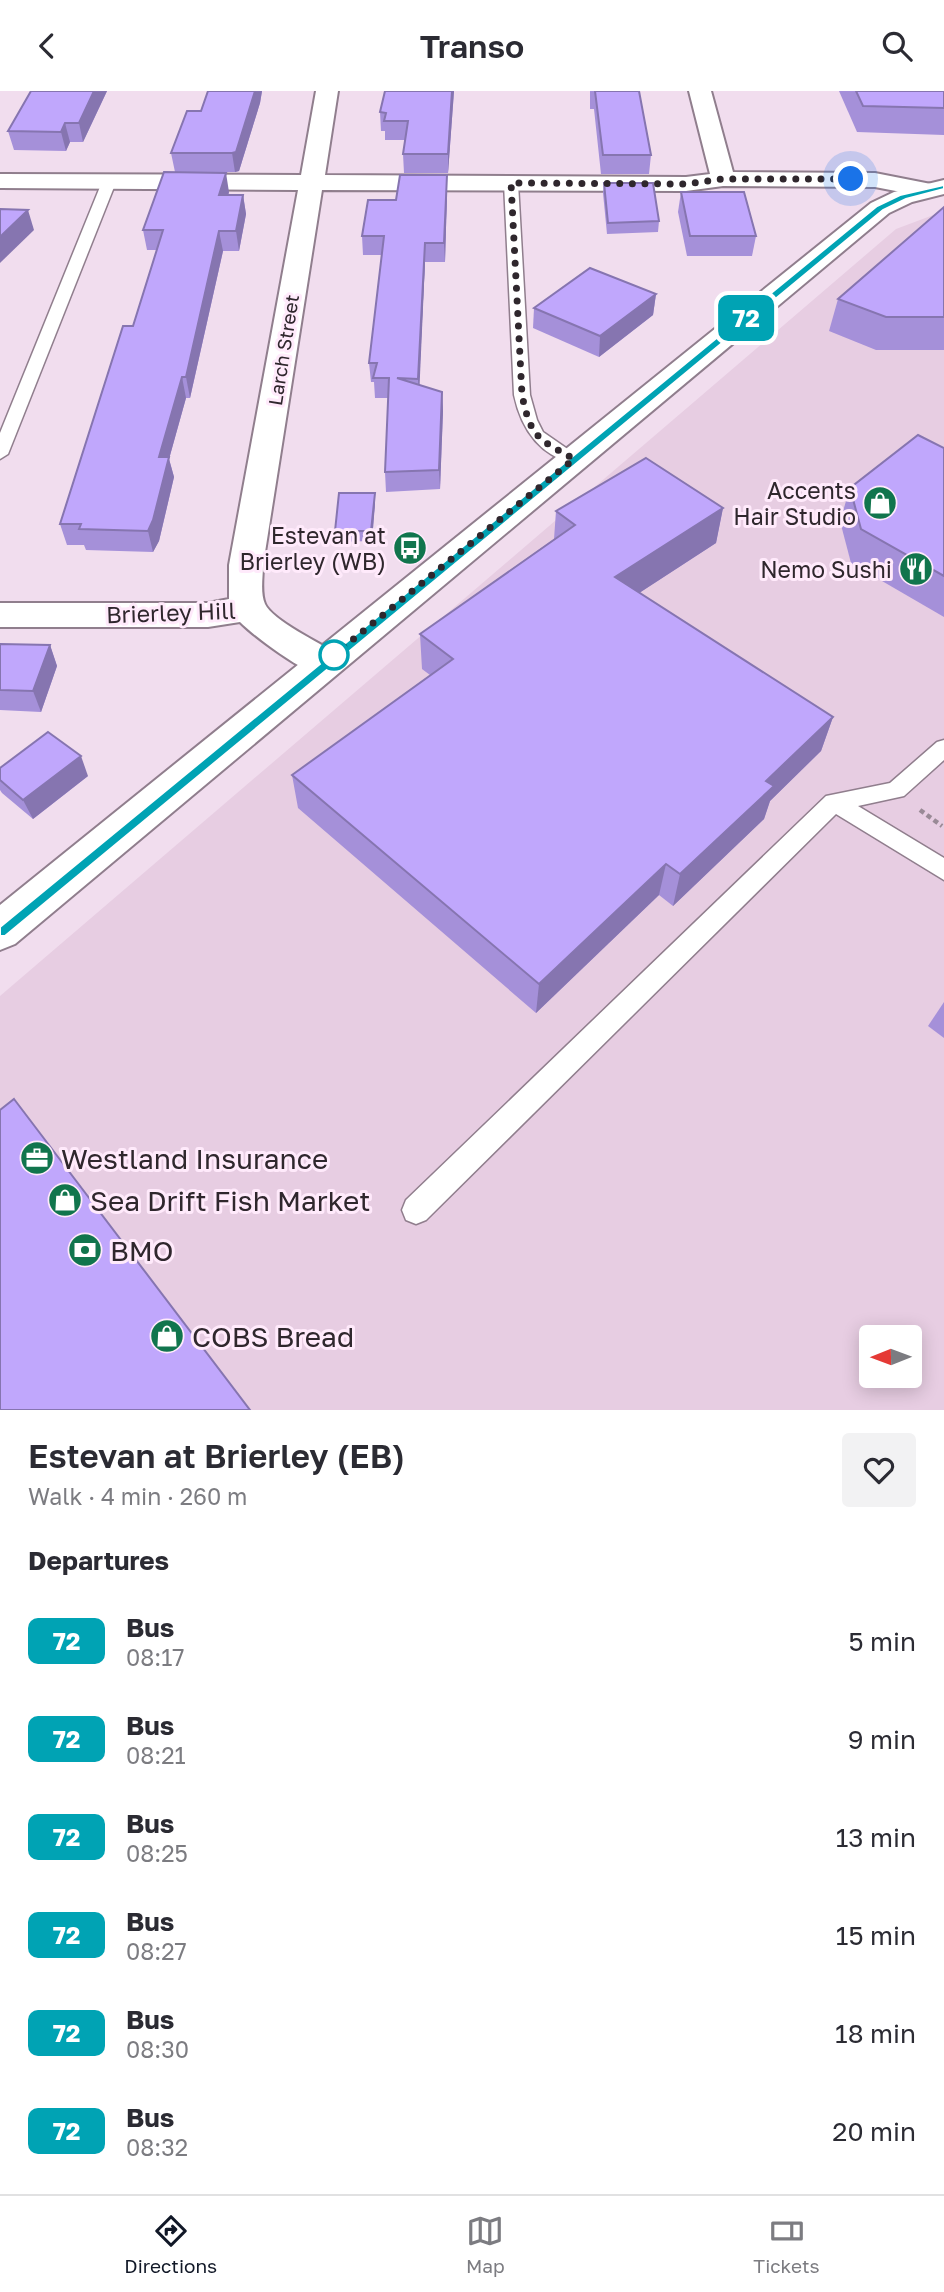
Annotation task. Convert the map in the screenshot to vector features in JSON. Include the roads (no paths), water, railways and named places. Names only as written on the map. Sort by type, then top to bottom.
[{"type":"street","name":"Larch Street","points":[[248,609],[245,576],[327,91]]},
{"type":"street","points":[[700,91],[723,179]]},
{"type":"street","points":[[0,181],[686,184],[723,179],[875,180],[936,189]]},
{"type":"street","points":[[0,931],[880,208],[903,197],[936,189]]},
{"type":"street","name":"Brierley Hill","points":[[0,615],[208,615],[248,609],[265,626],[324,663]]},
{"type":"lane","points":[[0,454],[109,182]]},
{"type":"lane","points":[[511,183],[522,395],[532,431],[574,459]]},
{"type":"lane","points":[[415,1210],[834,802],[896,790],[944,748]]},
{"type":"lane","points":[[834,802],[944,870]]},
{"type":"place","name":"Accents Hair Studio","points":[[880,503]]},
{"type":"place","name":"Estevan at Brierley (WB)","points":[[410,548]]},
{"type":"place","name":"Nemo Sushi","points":[[916,569]]},
{"type":"place","name":"Westland Insurance","points":[[37,1158]]},
{"type":"place","name":"Sea Drift Fish Market","points":[[65,1200]]},
{"type":"place","name":"BMO","points":[[85,1250]]},
{"type":"place","name":"COBS Bread","points":[[167,1336]]}]
